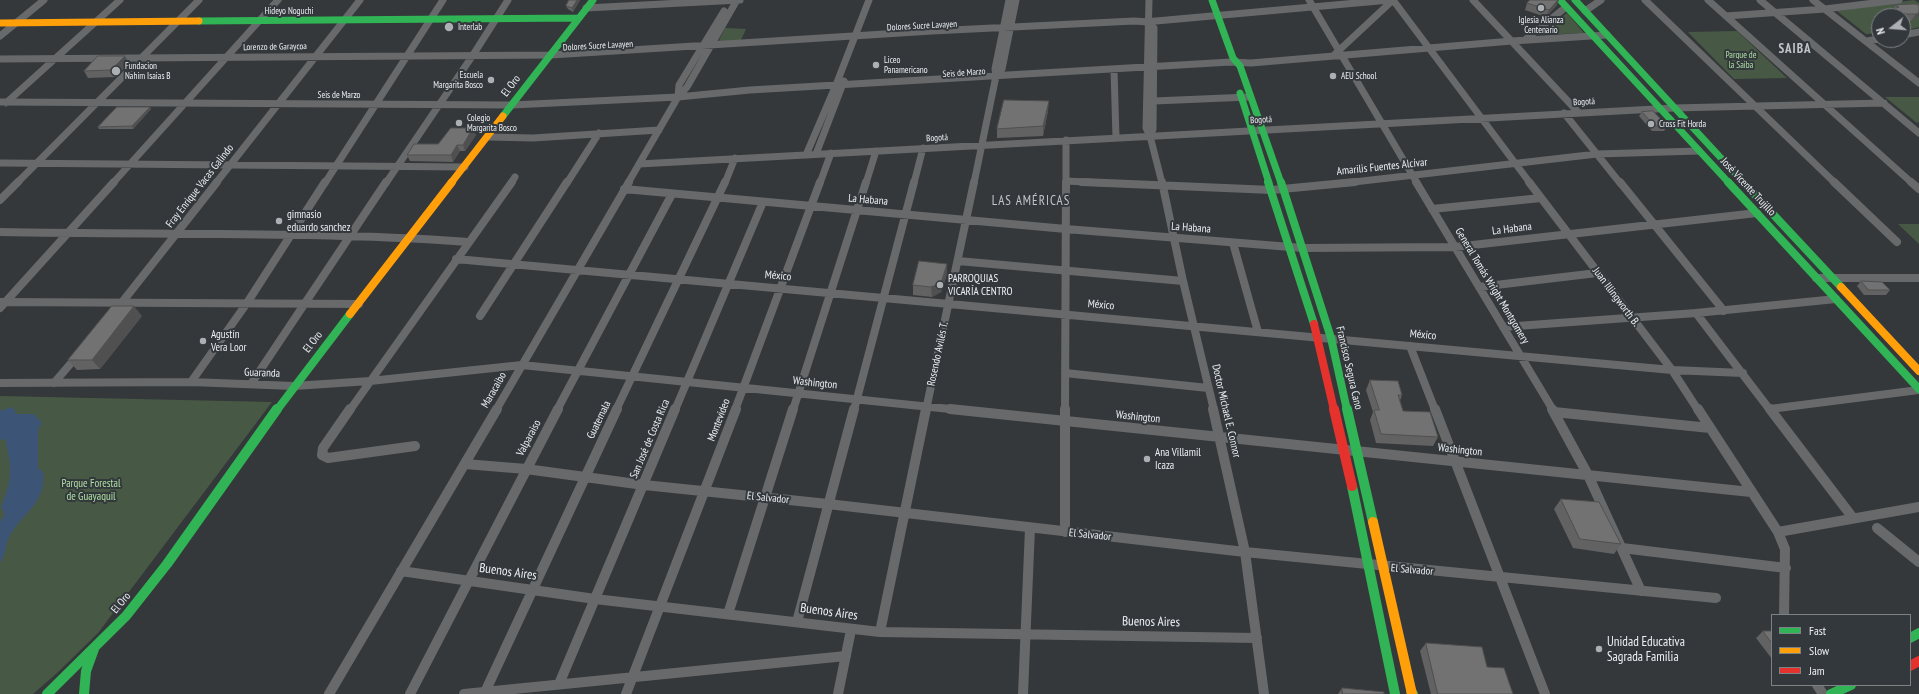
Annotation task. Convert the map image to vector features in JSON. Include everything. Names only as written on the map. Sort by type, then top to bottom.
[{"type":"street","points":[[0,36],[44,0]]},
{"type":"street","points":[[0,108],[3,102],[120,0]]},
{"type":"street","points":[[0,200],[199,0]]},
{"type":"street","points":[[2,304],[227,58],[278,0]]},
{"type":"street","name":"Fray Enrique Vacas Galindo","points":[[108,320],[360,0]]},
{"type":"street","points":[[191,382],[247,303],[443,0]]},
{"type":"street","points":[[251,384],[350,235],[473,55],[508,0]]},
{"type":"street","points":[[653,3],[682,0]]},
{"type":"street","name":"Maracaibo","points":[[329,694],[466,464],[678,97],[687,87],[730,0]]},
{"type":"street","name":"Maracaibo","points":[[706,47],[737,0]]},
{"type":"street","points":[[589,4],[740,0]]},
{"type":"street","points":[[816,154],[829,121],[869,0]]},
{"type":"street","points":[[857,37],[874,0]]},
{"type":"street","name":"Rosendo Avilés T.","points":[[880,632],[996,78],[1002,69],[1009,0]]},
{"type":"street","name":"Rosendo Avilés T.","points":[[1006,29],[1016,0]]},
{"type":"street","name":"Francisco Segura Cano","points":[[1212,0],[1258,130],[1283,188],[1331,338],[1412,693]]},
{"type":"street","name":"General Tomás Wright Montgomery","points":[[1309,0],[1314,7],[1337,55],[1381,124],[1554,412],[1588,475],[1641,591]]},
{"type":"street","points":[[1337,55],[1392,0]]},
{"type":"street","name":"Dolores Sucre Lavayen","points":[[551,55],[558,56],[1078,25],[1135,24],[1152,21],[1392,0]]},
{"type":"street","name":"Juan Illingworth B.","points":[[1392,0],[1597,273],[1672,370],[1778,532],[1785,549],[1786,568],[1784,614]]},
{"type":"street","points":[[1473,0],[1578,112]]},
{"type":"street","name":"José Vicente Trujillo","points":[[1575,0],[1919,372]]},
{"type":"street","points":[[1585,12],[1601,0]]},
{"type":"street","points":[[1645,0],[1897,242]]},
{"type":"street","points":[[1708,0],[1919,189]]},
{"type":"street","points":[[1760,0],[1919,133]]},
{"type":"street","points":[[1813,0],[1919,83]]},
{"type":"street","points":[[1726,16],[1825,9],[1899,0]]},
{"type":"street","name":"Doctor Michael E. Connor","points":[[1152,1],[1150,69],[1146,128],[1150,136],[1163,185],[1183,281],[1195,326],[1245,552],[1264,694]]},
{"type":"street","points":[[1526,40],[1563,3]]},
{"type":"street","name":"José Vicente Trujillo","points":[[1563,3],[1919,390]]},
{"type":"street","name":"El Oro","points":[[47,694],[126,616],[167,564],[294,386],[465,167],[589,4]]},
{"type":"street","name":"Hideyo Noguchi","points":[[0,24],[579,18]]},
{"type":"street","name":"Seis de Marzo","points":[[3,102],[512,105],[678,97],[687,99],[750,92],[1251,63],[1512,41],[1607,35]]},
{"type":"street","points":[[1866,41],[1871,40]]},
{"type":"street","name":"Lorenzo de Garaycoa","points":[[0,59],[227,58],[408,54],[551,55]]},
{"type":"street","name":"Doctor Michael E. Connor","points":[[1150,69],[1154,101],[1153,129],[1150,136]]},
{"type":"street","points":[[1114,71],[1116,138]]},
{"type":"street","points":[[806,155],[821,121],[839,87]]},
{"type":"street","points":[[1154,101],[1246,97]]},
{"type":"street","name":"Bogotá","points":[[639,164],[1578,112],[1660,108],[1884,103]]},
{"type":"street","points":[[1564,113],[1724,310]]},
{"type":"street","points":[[821,121],[829,121]]},
{"type":"street","points":[[1911,126],[1919,125]]},
{"type":"street","points":[[488,137],[533,138],[660,130]]},
{"type":"street","name":"Francisco Segura Cano","points":[[1258,130],[1272,190],[1318,337],[1345,450],[1395,694]]},
{"type":"street","points":[[480,316],[515,265],[599,133]]},
{"type":"street","points":[[1065,532],[1066,140]]},
{"type":"street","points":[[797,622],[884,298],[922,148]]},
{"type":"street","points":[[728,614],[832,293],[856,210],[876,151]]},
{"type":"street","name":"Amarilis Fuentes Alcívar","points":[[1066,181],[1272,190],[1412,176],[1597,154],[1699,151]]},
{"type":"street","name":"Montevideo","points":[[626,694],[744,388],[831,153]]},
{"type":"street","name":"Guatemala","points":[[485,692],[585,476],[718,198],[735,158]]},
{"type":"street","points":[[0,163],[465,167]]},
{"type":"street","points":[[415,446],[328,458],[322,455],[323,448],[515,176]]},
{"type":"street","name":"La Habana","points":[[624,189],[1066,230],[1303,248],[1455,247],[1757,214]]},
{"type":"street","name":"Valparaiso","points":[[410,694],[526,469],[672,194]]},
{"type":"street","points":[[1432,209],[1542,198]]},
{"type":"street","name":"San José de Costa Rica","points":[[559,684],[763,202]]},
{"type":"street","points":[[0,232],[66,234],[350,235],[410,237],[468,242]]},
{"type":"street","points":[[1233,242],[1258,332]]},
{"type":"street","name":"México","points":[[456,259],[1672,370],[1743,373]]},
{"type":"street","points":[[958,260],[1183,281]]},
{"type":"street","points":[[1479,287],[1597,273]]},
{"type":"street","points":[[1816,278],[1919,278]]},
{"type":"street","points":[[1503,327],[1696,313],[1836,299]]},
{"type":"street","points":[[2,304],[122,302],[359,304]]},
{"type":"street","points":[[1696,313],[1853,518]]},
{"type":"street","points":[[1410,346],[1546,694]]},
{"type":"street","points":[[54,383],[83,349]]},
{"type":"street","name":"Guaranda","points":[[0,382],[191,382],[294,386],[370,381],[522,365]]},
{"type":"street","name":"Washington","points":[[522,365],[1751,492]]},
{"type":"street","points":[[1066,374],[1208,388]]},
{"type":"street","points":[[1770,409],[1919,390]]},
{"type":"street","points":[[1554,412],[1710,428]]},
{"type":"street","name":"El Salvador","points":[[466,464],[526,469],[644,485],[766,497],[904,514],[1383,567],[1716,598]]},
{"type":"street","points":[[1778,532],[1919,507]]},
{"type":"street","points":[[1023,694],[1030,528]]},
{"type":"street","points":[[1877,528],[1919,562]]},
{"type":"street","points":[[1622,548],[1786,568]]},
{"type":"street","name":"Buenos Aires","points":[[401,571],[595,599],[797,622],[851,630],[880,632],[1026,633],[1257,638]]},
{"type":"street","points":[[838,694],[851,630]]},
{"type":"street","points":[[84,694],[86,671],[94,649]]},
{"type":"street","points":[[464,694],[846,656]]},
{"type":"street","points":[[1831,694],[1849,686]]},
{"type":"green space","points":[[1914,0],[1919,3],[1919,27],[1911,29],[1911,8],[1871,8],[1871,34],[1866,34],[1837,11]]},
{"type":"green space","points":[[1567,13],[1584,33],[1538,35]]},
{"type":"green space","points":[[725,28],[746,29],[740,42],[718,42]]},
{"type":"green space","name":"Parque de la Saiba","points":[[1737,31],[1787,78],[1734,79],[1688,32]]},
{"type":"green space","points":[[1885,97],[1919,97],[1919,122],[1917,123]]},
{"type":"green space","points":[[1898,224],[1919,224],[1919,244]]},
{"type":"green space","name":"Parque Forestal de Guayaquil","points":[[0,396],[272,402],[98,633],[33,694],[0,694]]},
{"type":"water","points":[[12,407],[17,414],[34,414],[42,423],[38,429],[38,468],[43,472],[43,483],[37,500],[9,537],[0,563],[0,522],[5,514],[1,507],[8,488],[10,466],[5,439],[0,440],[0,411]]},
{"type":"building","points":[[569,0],[577,0],[572,8],[566,6]]},
{"type":"building","points":[[1530,0],[1558,0],[1549,10],[1527,3]]},
{"type":"building","points":[[1896,5],[1919,5],[1919,13],[1911,14],[1911,8],[1896,8],[1899,7]]},
{"type":"building","points":[[98,56],[125,56],[111,70],[84,71]]},
{"type":"building","points":[[1004,100],[1049,101],[1043,126],[997,129]]},
{"type":"building","points":[[117,107],[150,107],[132,126],[98,127]]},
{"type":"building","points":[[1653,111],[1667,126],[1655,126],[1642,112]]},
{"type":"building","points":[[451,128],[473,128],[463,145],[457,145],[451,155],[407,155],[414,144],[438,144]]},
{"type":"building","points":[[919,261],[947,264],[941,283],[931,287],[913,285]]},
{"type":"building","points":[[1861,281],[1882,282],[1890,290],[1869,290]]},
{"type":"building","points":[[112,306],[134,306],[92,360],[68,360]]},
{"type":"building","points":[[1370,380],[1398,381],[1402,395],[1398,395],[1403,411],[1430,412],[1438,437],[1381,434],[1374,410],[1379,410]]},
{"type":"building","points":[[1561,499],[1599,502],[1621,544],[1580,539]]},
{"type":"building","points":[[1763,631],[1771,631],[1771,642]]},
{"type":"building","points":[[1426,643],[1482,647],[1487,667],[1504,668],[1513,694],[1438,694]]},
{"type":"building","points":[[1342,688],[1384,692],[1384,694],[1343,694]]},
{"type":"traffic: fast","points":[[503,116],[593,0]]},
{"type":"traffic: fast","points":[[1212,0],[1233,58],[1240,66],[1283,188],[1331,338],[1373,522]]},
{"type":"traffic: fast","points":[[1560,0],[1919,389]]},
{"type":"traffic: fast","points":[[1575,0],[1841,287]]},
{"type":"traffic: fast","points":[[199,21],[579,18]]},
{"type":"traffic: fast","points":[[1240,93],[1314,324]]},
{"type":"traffic: fast","points":[[47,694],[126,616],[167,564],[294,386],[350,314]]},
{"type":"traffic: fast","points":[[1352,486],[1395,694]]},
{"type":"traffic: fast","points":[[1911,637],[1919,633]]},
{"type":"traffic: fast","points":[[84,694],[86,671],[94,649]]},
{"type":"traffic: fast","points":[[1831,694],[1849,686]]},
{"type":"traffic: slow","points":[[0,23],[199,21]]},
{"type":"traffic: slow","points":[[350,314],[503,116]]},
{"type":"traffic: slow","points":[[1841,287],[1919,371]]},
{"type":"traffic: slow","points":[[1373,522],[1412,694]]},
{"type":"traffic: jam","points":[[1314,324],[1352,486]]},
{"type":"traffic: jam","points":[[1911,665],[1919,661]]},
{"type":"place","name":"Iglesia Alianza Centenario","points":[[1541,8]]},
{"type":"place","name":"Interlab","points":[[449,27]]},
{"type":"place","name":"Liceo Panamericano","points":[[876,65]]},
{"type":"place","name":"Fundacion Nahim Isaias B","points":[[116,71]]},
{"type":"place","name":"AEU School","points":[[1333,76]]},
{"type":"place","name":"Escuela Margarita Bosco","points":[[491,80]]},
{"type":"place","name":"Colegio Margarita Bosco","points":[[459,123]]},
{"type":"place","name":"Cross Fit Horda","points":[[1651,124]]},
{"type":"place","name":"gimnasio eduardo sanchez","points":[[279,221]]},
{"type":"place","name":"PARROQUIAS VICARÍA CENTRO","points":[[940,285]]},
{"type":"place","name":"Agustín Vera Loor","points":[[203,341]]},
{"type":"place","name":"Ana Villamil Icaza","points":[[1147,459]]},
{"type":"place","name":"Unidad Educativa Sagrada Familia","points":[[1599,649]]},
{"type":"district","name":"SAIBA","points":[[1795,49]]},
{"type":"district","name":"LAS AMÉRICAS","points":[[1031,201]]}]
